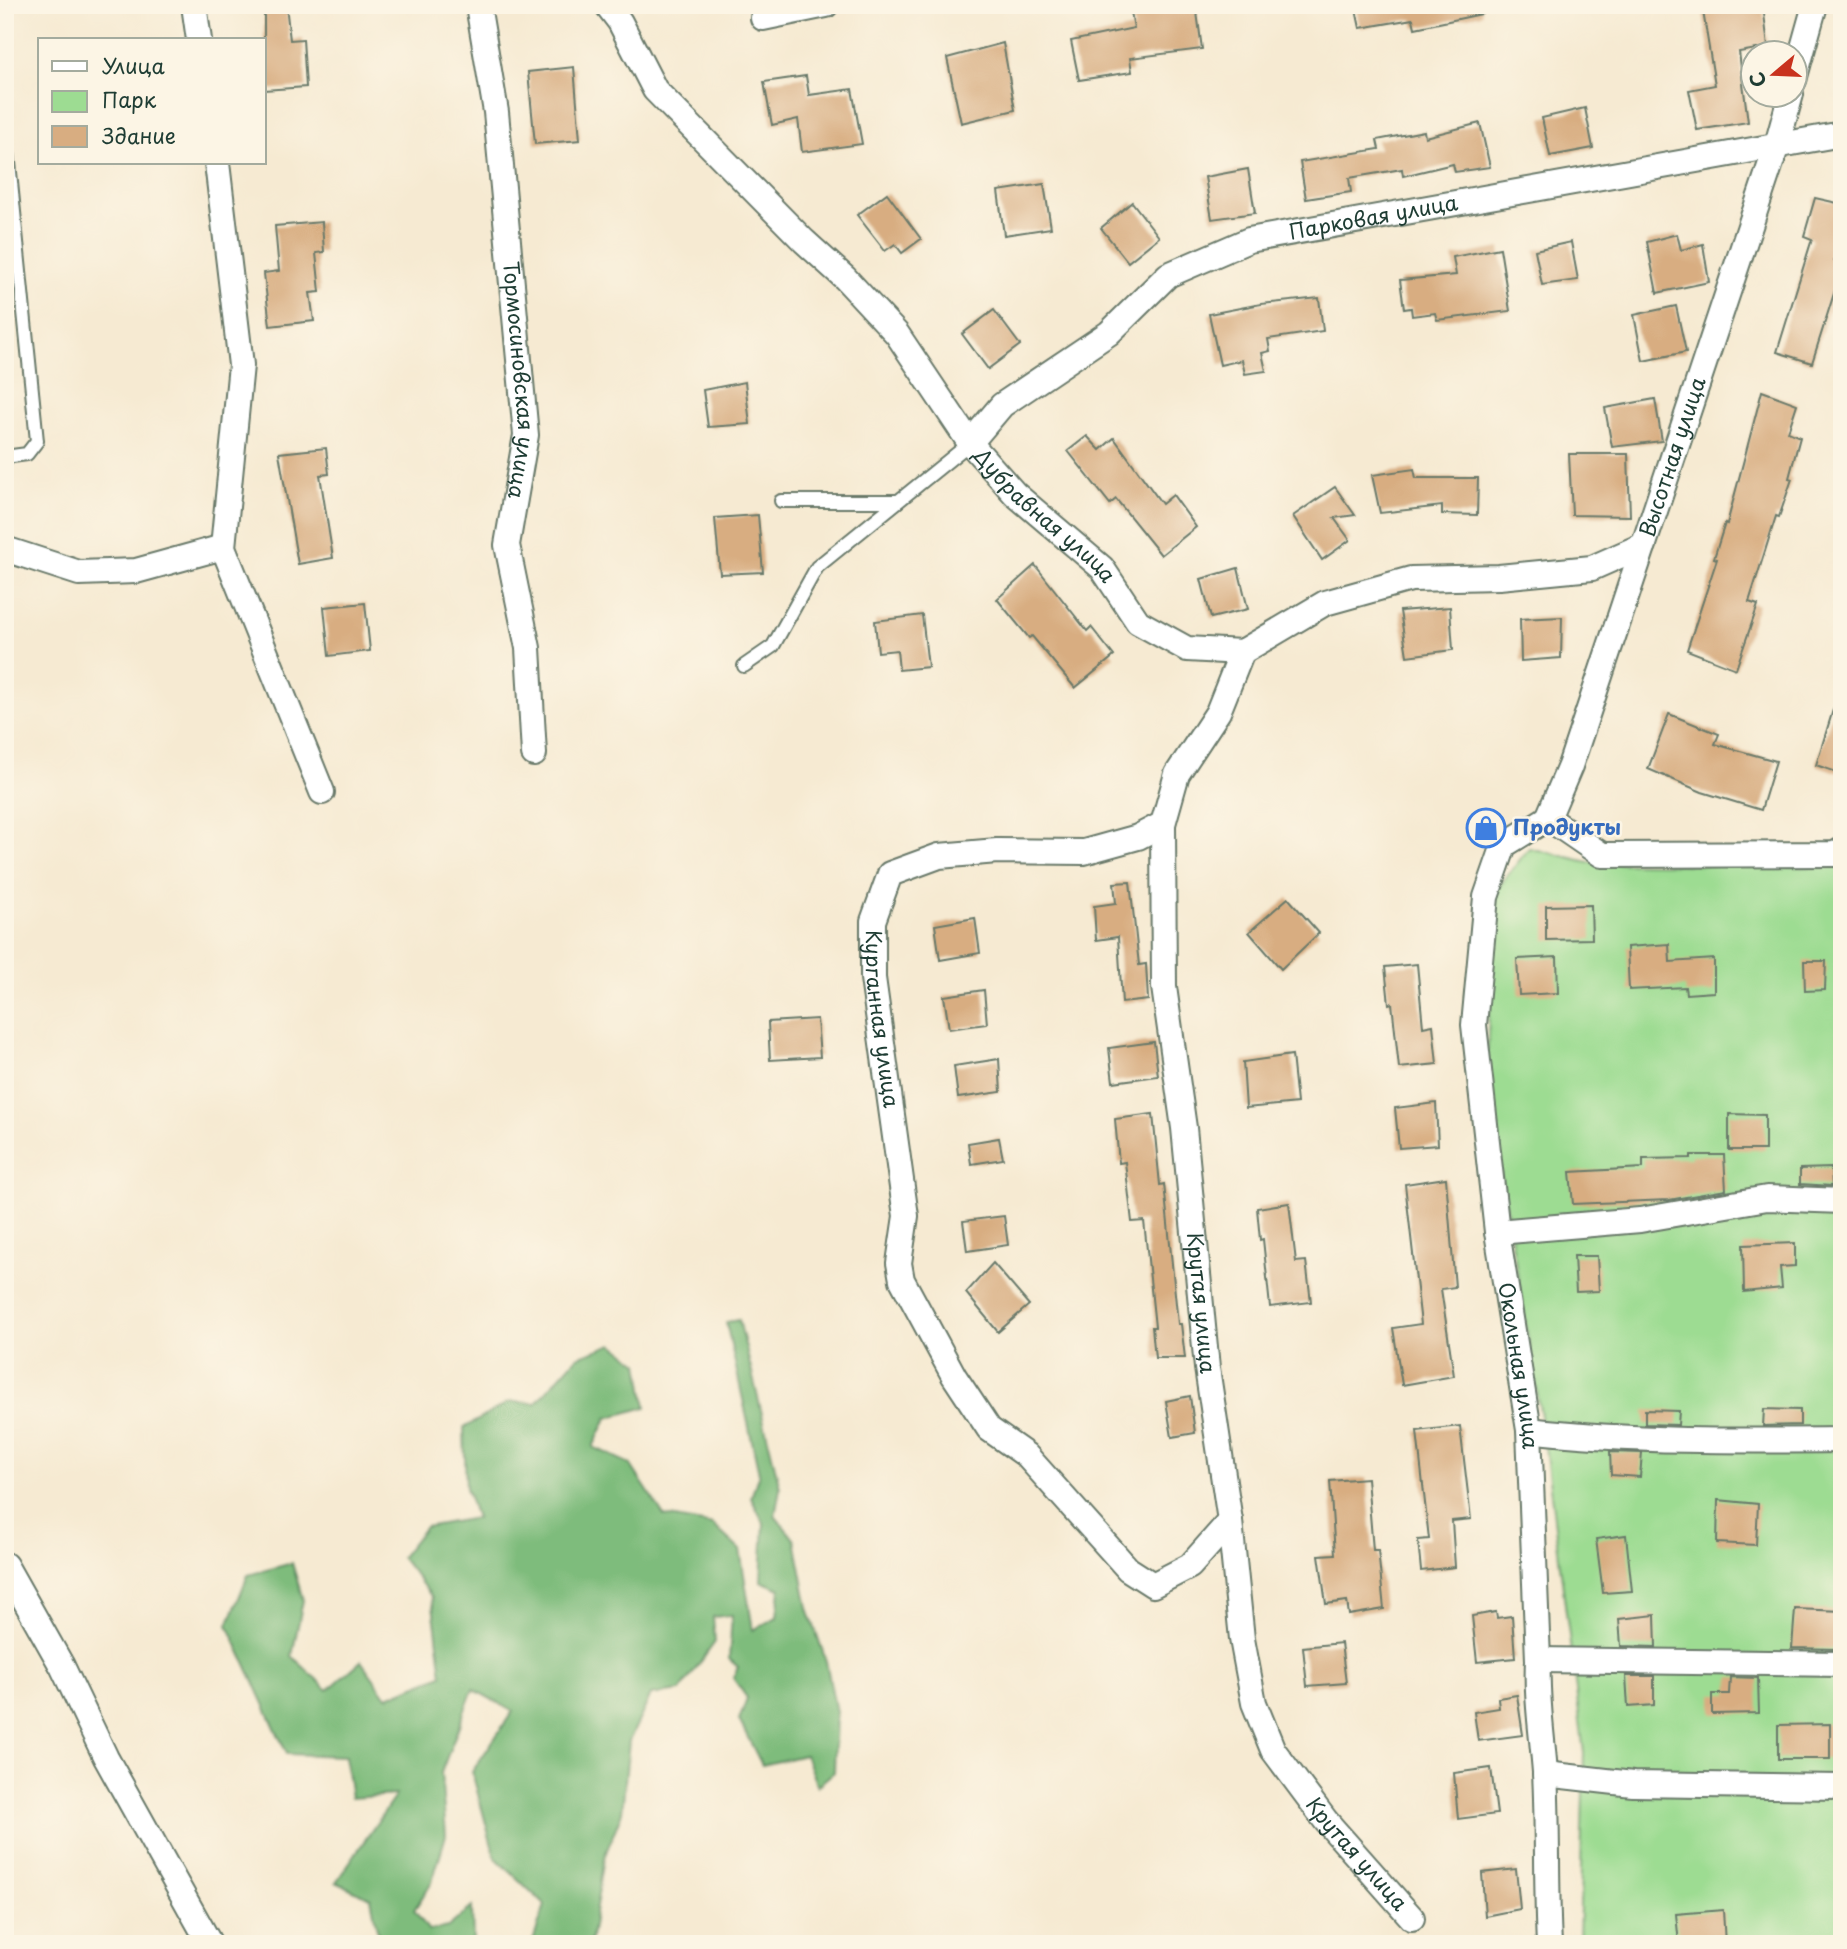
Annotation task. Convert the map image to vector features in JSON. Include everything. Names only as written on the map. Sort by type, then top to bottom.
[{"type":"street","points":[[194,5],[199,38]]},
{"type":"street","name":"Тормосиновская улица","points":[[478,5],[496,112],[526,435],[507,545],[528,648],[534,754]]},
{"type":"street","name":"Дубравная улица","points":[[607,5],[620,22],[654,90],[804,241],[845,278],[897,334],[970,443],[1015,494],[1102,568],[1138,622],[1187,649],[1242,652]]},
{"type":"street","points":[[763,18],[826,5]]},
{"type":"street","points":[[1806,38],[1815,5]]},
{"type":"street","name":"Высотная улица","points":[[1548,818],[1570,766],[1787,108]]},
{"type":"street","name":"Парковая улица","points":[[970,443],[1002,405],[1110,333],[1168,275],[1250,240],[1842,134]]},
{"type":"street","points":[[217,164],[241,365],[223,547],[322,792]]},
{"type":"street","points":[[1242,652],[1325,603],[1411,579],[1499,577],[1592,568],[1644,545]]},
{"type":"street","points":[[5,549],[79,573],[136,571],[223,547]]},
{"type":"street","name":"Крутая улица","points":[[1242,652],[1217,712],[1177,774],[1163,824],[1164,987],[1184,1128],[1207,1368],[1230,1521],[1242,1639],[1254,1703],[1273,1750],[1326,1821],[1412,1918]]},
{"type":"street","points":[[1548,818],[1602,855],[1835,854],[1842,850]]},
{"type":"street","name":"Окольная улица","points":[[1548,818],[1504,845],[1486,897],[1474,1025],[1497,1233],[1529,1430],[1537,1684],[1545,1774],[1549,1944]]},
{"type":"street","name":"Курганная улица","points":[[1163,824],[1138,837],[1084,852],[997,851],[939,856],[890,874],[873,920],[873,978],[906,1216],[900,1263],[902,1280],[954,1376],[989,1429],[1026,1455],[1128,1569],[1153,1585],[1190,1566],[1230,1521]]},
{"type":"street","points":[[1497,1233],[1640,1220],[1768,1198],[1842,1201]]},
{"type":"street","points":[[1529,1430],[1591,1437],[1710,1442],[1842,1440]]},
{"type":"street","points":[[5,1565],[62,1666],[106,1758],[210,1944]]},
{"type":"street","points":[[1538,1660],[1842,1664]]},
{"type":"street","points":[[1545,1774],[1633,1784],[1842,1787]]},
{"type":"lane","points":[[5,139],[8,142],[37,441],[27,454],[5,457]]},
{"type":"lane","points":[[744,666],[773,646],[817,567],[970,443]]},
{"type":"lane","points":[[781,501],[898,501]]},
{"type":"green space","points":[[1529,848],[1593,863],[1842,867],[1842,1944],[1579,1944],[1584,1753],[1541,1416],[1486,1086],[1494,893]]},
{"type":"green space","points":[[739,1320],[780,1488],[775,1516],[795,1540],[808,1608],[826,1661],[836,1712],[834,1772],[817,1786],[805,1755],[762,1765],[739,1720],[747,1698],[733,1678],[738,1667],[729,1659],[732,1615],[713,1617],[715,1642],[680,1691],[651,1695],[629,1741],[622,1812],[604,1858],[590,1944],[532,1944],[545,1905],[495,1857],[472,1772],[513,1711],[473,1689],[441,1773],[446,1835],[432,1882],[414,1910],[429,1931],[448,1927],[472,1907],[473,1944],[380,1944],[371,1898],[336,1882],[396,1795],[351,1798],[345,1756],[287,1754],[228,1625],[248,1575],[292,1563],[303,1600],[292,1656],[328,1690],[361,1661],[387,1697],[442,1675],[432,1597],[401,1557],[425,1527],[476,1518],[466,1488],[464,1428],[509,1402],[536,1403],[577,1357],[613,1344],[639,1363],[646,1407],[607,1418],[593,1447],[630,1464],[664,1516],[713,1525],[740,1550],[753,1630],[777,1617],[780,1589],[761,1581],[764,1523],[751,1498],[759,1473],[726,1322]]},
{"type":"building","points":[[264,5],[286,5],[290,40],[303,39],[306,87],[266,90]]},
{"type":"building","points":[[1165,5],[1196,5],[1202,49],[1130,58],[1132,72],[1079,80],[1071,41],[1134,28],[1131,12]]},
{"type":"building","points":[[1355,5],[1481,5],[1482,14],[1415,28],[1413,19],[1360,28]]},
{"type":"building","points":[[1702,5],[1763,5],[1767,38],[1738,38],[1738,108],[1746,108],[1748,122],[1697,130],[1689,90],[1715,85]]},
{"type":"building","points":[[1003,43],[1015,110],[961,123],[947,58]]},
{"type":"building","points":[[574,67],[580,140],[535,144],[528,72]]},
{"type":"building","points":[[806,76],[809,95],[852,89],[862,144],[802,152],[798,119],[772,125],[764,82]]},
{"type":"building","points":[[1585,108],[1593,148],[1550,156],[1542,118]]},
{"type":"building","points":[[1480,123],[1490,167],[1455,172],[1453,164],[1403,176],[1402,169],[1349,178],[1351,192],[1306,199],[1300,162],[1379,149],[1377,140],[1424,131],[1425,137]]},
{"type":"building","points":[[1248,169],[1255,213],[1212,219],[1205,177]]},
{"type":"building","points":[[1044,184],[1051,228],[1004,235],[998,191]]},
{"type":"building","points":[[887,193],[921,239],[902,253],[895,244],[885,251],[857,215]]},
{"type":"building","points":[[1815,198],[1842,204],[1842,236],[1834,261],[1842,263],[1842,268],[1812,363],[1777,352],[1812,239],[1804,236]]},
{"type":"building","points":[[1132,202],[1159,237],[1128,262],[1101,228]]},
{"type":"building","points":[[322,222],[324,252],[316,253],[320,292],[310,293],[314,321],[270,326],[264,273],[279,271],[275,226]]},
{"type":"building","points":[[1677,234],[1681,250],[1703,244],[1709,282],[1657,293],[1647,242]]},
{"type":"building","points":[[1571,242],[1578,280],[1542,285],[1535,250]]},
{"type":"building","points":[[1500,248],[1510,311],[1437,320],[1435,313],[1412,316],[1411,308],[1404,309],[1400,280],[1456,275],[1453,257]]},
{"type":"building","points":[[1319,298],[1323,331],[1268,339],[1270,351],[1262,353],[1266,371],[1245,374],[1242,360],[1220,365],[1209,314],[1261,304]]},
{"type":"building","points":[[1676,306],[1686,352],[1643,361],[1634,315]]},
{"type":"building","points":[[994,310],[1020,345],[988,369],[962,334]]},
{"type":"building","points":[[745,382],[750,424],[708,427],[703,390]]},
{"type":"building","points":[[1762,391],[1797,404],[1788,432],[1800,437],[1789,478],[1792,479],[1779,517],[1776,516],[1749,602],[1758,605],[1736,669],[1687,650],[1717,559],[1714,558],[1725,523],[1727,524]]},
{"type":"building","points":[[1655,399],[1662,441],[1612,447],[1605,408]]},
{"type":"building","points":[[1087,436],[1100,450],[1114,438],[1162,504],[1173,495],[1196,527],[1161,555],[1116,499],[1110,504],[1068,451]]},
{"type":"building","points":[[326,448],[329,474],[320,475],[333,558],[298,564],[279,453]]},
{"type":"building","points":[[1569,454],[1628,454],[1630,516],[1572,515]]},
{"type":"building","points":[[1414,469],[1416,478],[1478,478],[1477,515],[1442,514],[1442,506],[1380,513],[1372,475]]},
{"type":"building","points":[[1335,487],[1355,515],[1334,518],[1350,540],[1322,560],[1293,516]]},
{"type":"building","points":[[758,515],[763,572],[720,574],[715,518]]},
{"type":"building","points":[[1035,565],[1087,631],[1091,627],[1114,656],[1075,688],[997,599]]},
{"type":"building","points":[[1238,568],[1248,609],[1211,618],[1201,579]]},
{"type":"building","points":[[365,603],[370,651],[329,656],[324,607]]},
{"type":"building","points":[[1450,607],[1453,650],[1407,656],[1400,611]]},
{"type":"building","points":[[922,615],[928,667],[899,670],[897,650],[878,652],[875,621]]},
{"type":"building","points":[[1562,617],[1561,658],[1521,661],[1520,619]]},
{"type":"building","points":[[1837,697],[1842,698],[1842,774],[1816,765]]},
{"type":"building","points":[[1669,714],[1719,734],[1715,744],[1776,761],[1761,810],[1702,792],[1648,769]]},
{"type":"building","points":[[1130,882],[1139,965],[1146,964],[1148,1000],[1122,1003],[1118,937],[1096,940],[1094,906],[1116,903],[1114,883]]},
{"type":"building","points":[[1288,898],[1319,933],[1281,969],[1249,932]]},
{"type":"building","points":[[1591,905],[1592,939],[1546,940],[1546,906]]},
{"type":"building","points":[[975,918],[980,953],[940,960],[935,925]]},
{"type":"building","points":[[1669,944],[1670,962],[1714,959],[1714,992],[1686,994],[1685,987],[1629,990],[1627,947]]},
{"type":"building","points":[[1557,957],[1558,993],[1519,995],[1517,959]]},
{"type":"building","points":[[1804,961],[1826,961],[1825,990],[1805,991]]},
{"type":"building","points":[[1417,964],[1423,1027],[1433,1025],[1437,1064],[1399,1068],[1385,967]]},
{"type":"building","points":[[984,990],[987,1024],[949,1029],[944,996]]},
{"type":"building","points":[[817,1019],[820,1057],[770,1060],[768,1022]]},
{"type":"building","points":[[1154,1042],[1158,1076],[1113,1082],[1109,1048]]},
{"type":"building","points":[[1292,1055],[1297,1103],[1246,1108],[1243,1062]]},
{"type":"building","points":[[999,1059],[1001,1092],[958,1098],[954,1066]]},
{"type":"building","points":[[1436,1103],[1438,1145],[1399,1148],[1395,1108]]},
{"type":"building","points":[[1153,1114],[1160,1185],[1164,1184],[1178,1324],[1181,1324],[1185,1358],[1155,1358],[1152,1327],[1155,1327],[1144,1221],[1132,1222],[1125,1162],[1119,1163],[1115,1119]]},
{"type":"building","points":[[1729,1114],[1765,1115],[1765,1150],[1729,1150]]},
{"type":"building","points":[[999,1138],[1003,1159],[971,1164],[968,1143]]},
{"type":"building","points":[[1691,1155],[1724,1155],[1726,1190],[1669,1200],[1573,1204],[1570,1172],[1643,1168],[1643,1159],[1691,1158]]},
{"type":"building","points":[[1831,1168],[1832,1186],[1800,1184],[1800,1169]]},
{"type":"building","points":[[1446,1178],[1455,1287],[1441,1289],[1454,1376],[1402,1385],[1393,1328],[1421,1324],[1405,1184]]},
{"type":"building","points":[[1289,1203],[1296,1262],[1306,1261],[1311,1302],[1270,1307],[1257,1208]]},
{"type":"building","points":[[1004,1216],[1008,1245],[967,1251],[963,1221]]},
{"type":"building","points":[[1795,1243],[1795,1266],[1780,1267],[1782,1288],[1744,1292],[1743,1245]]},
{"type":"building","points":[[1574,1256],[1597,1256],[1599,1291],[1576,1292]]},
{"type":"building","points":[[993,1263],[1029,1305],[998,1332],[966,1293]]},
{"type":"building","points":[[1190,1396],[1195,1433],[1172,1437],[1166,1401]]},
{"type":"building","points":[[1764,1409],[1800,1410],[1800,1425],[1763,1426]]},
{"type":"building","points":[[1645,1410],[1679,1411],[1678,1425],[1645,1424]]},
{"type":"building","points":[[1460,1426],[1471,1519],[1452,1521],[1455,1567],[1421,1571],[1418,1540],[1429,1539],[1417,1431]]},
{"type":"building","points":[[1610,1452],[1642,1453],[1640,1477],[1611,1475]]},
{"type":"building","points":[[1367,1478],[1373,1550],[1378,1550],[1384,1609],[1349,1615],[1347,1601],[1326,1604],[1319,1555],[1335,1554],[1330,1481]]},
{"type":"building","points":[[1718,1500],[1758,1504],[1756,1545],[1717,1543]]},
{"type":"building","points":[[1626,1535],[1632,1591],[1603,1593],[1596,1539]]},
{"type":"building","points":[[1795,1609],[1842,1611],[1839,1649],[1792,1648]]},
{"type":"building","points":[[1496,1612],[1497,1618],[1512,1616],[1515,1658],[1477,1662],[1472,1616]]},
{"type":"building","points":[[1655,1615],[1656,1647],[1621,1646],[1619,1619]]},
{"type":"building","points":[[1341,1643],[1346,1683],[1307,1686],[1303,1647]]},
{"type":"building","points":[[1626,1676],[1654,1676],[1654,1705],[1628,1707]]},
{"type":"building","points":[[1730,1677],[1758,1678],[1759,1713],[1712,1714],[1712,1694],[1729,1694]]},
{"type":"building","points":[[1517,1695],[1523,1735],[1478,1741],[1474,1712],[1499,1708],[1498,1698]]},
{"type":"building","points":[[1830,1724],[1830,1759],[1778,1759],[1778,1725]]},
{"type":"building","points":[[1491,1768],[1497,1814],[1458,1819],[1454,1773]]},
{"type":"building","points":[[1516,1869],[1520,1909],[1485,1916],[1482,1873]]},
{"type":"building","points":[[1723,1910],[1725,1944],[1679,1944],[1676,1914]]},
{"type":"place","name":"Продукты","points":[[1486,828]]}]
